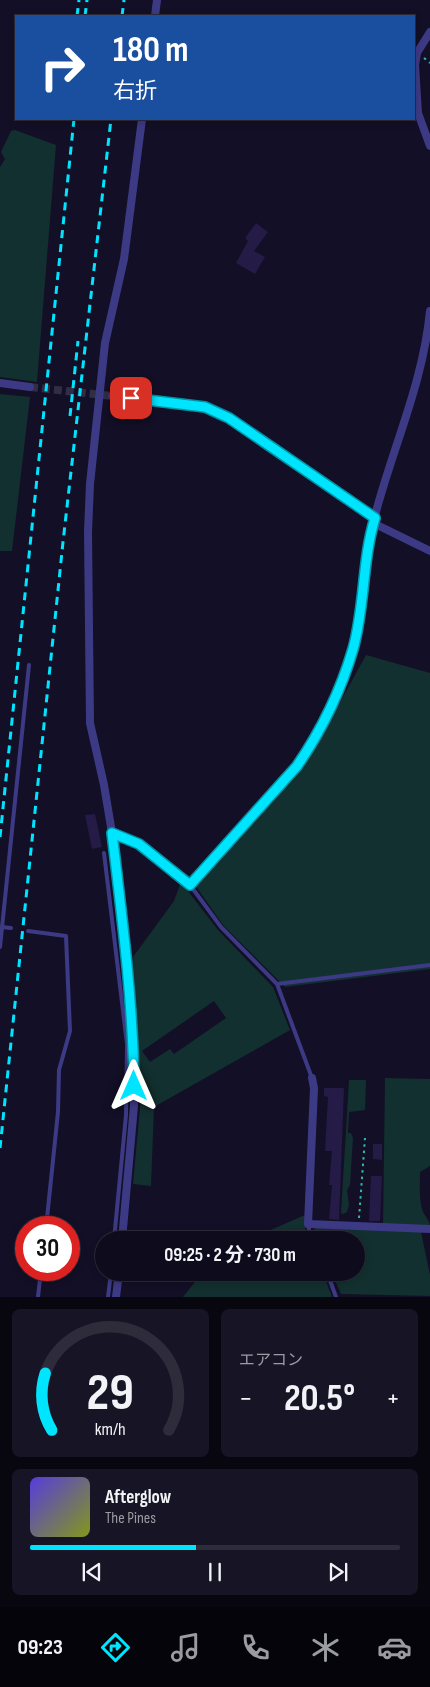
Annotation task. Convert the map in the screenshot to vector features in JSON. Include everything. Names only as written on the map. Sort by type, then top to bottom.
[{"type":"street","points":[[155,15],[157,0]]},
{"type":"street","points":[[430,32],[417,53],[415,65],[418,113],[430,146]]},
{"type":"street","points":[[123,1231],[134,1106],[133,1046],[122,915],[112,833],[104,785],[90,723],[87,658],[90,484],[105,343],[124,259],[142,120]]},
{"type":"street","points":[[190,885],[297,766],[311,745],[338,692],[353,648],[374,521],[425,355],[430,311]]},
{"type":"street","points":[[0,384],[30,387]]},
{"type":"street","points":[[112,396],[205,407],[229,418],[374,521],[430,552]]},
{"type":"street","points":[[312,1078],[314,1088],[308,1224],[430,1229]]},
{"type":"street","points":[[116,1297],[118,1281]]},
{"type":"lane","points":[[0,947],[29,665]]},
{"type":"lane","points":[[112,833],[139,844],[190,885],[221,927],[277,984],[312,1078]]},
{"type":"lane","points":[[104,853],[127,1044],[126,1115],[115,1231]]},
{"type":"lane","points":[[2,927],[11,928]]},
{"type":"lane","points":[[28,930],[66,936],[70,1031],[59,1070],[58,1112],[47,1216]]},
{"type":"lane","points":[[277,984],[430,965]]},
{"type":"lane","points":[[308,1224],[309,1231]]},
{"type":"lane","points":[[38,1297],[40,1281]]},
{"type":"lane","points":[[108,1297],[110,1281]]},
{"type":"lane","points":[[330,1281],[336,1297]]},
{"type":"path","points":[[358,1226],[365,1138]]},
{"type":"green space","points":[[15,130],[56,145],[37,382],[0,377],[0,167],[5,159],[1,152],[11,131]]},
{"type":"green space","points":[[0,394],[30,397],[12,551],[0,551]]},
{"type":"green space","points":[[366,655],[430,673],[430,969],[285,987],[223,925],[195,885],[299,771],[316,746]]},
{"type":"green space","points":[[181,882],[218,930],[273,987],[290,1030],[154,1107],[151,1186],[133,1184],[141,1097],[133,957],[174,901]],"holes":[[[214,1001],[226,1018],[174,1054],[170,1049],[150,1062],[142,1051]]]},
{"type":"green space","points":[[385,1078],[430,1079],[430,1166],[420,1172],[420,1200],[430,1227],[383,1225]]},
{"type":"green space","points":[[349,1080],[366,1080],[365,1110],[349,1112],[348,1133],[351,1133],[353,1138],[350,1185],[347,1190],[349,1205],[347,1212],[343,1214],[341,1213]]},
{"type":"green space","points":[[305,1215],[306,1231],[269,1231]]},
{"type":"green space","points":[[318,1227],[421,1232],[430,1275],[430,1296],[341,1294],[335,1281],[365,1281],[365,1231],[311,1231]]},
{"type":"green space","points":[[196,1281],[326,1281],[332,1297],[183,1297]]},
{"type":"building","points":[[256,223],[268,232],[254,251],[265,257],[255,274],[236,263],[248,241],[245,238]]},
{"type":"building","points":[[95,814],[102,847],[92,849],[85,815]]},
{"type":"building","points":[[324,1088],[344,1088],[339,1220],[329,1219],[332,1151],[325,1151],[328,1097],[324,1096]]},
{"type":"building","points":[[373,1144],[382,1144],[382,1160],[373,1159]]},
{"type":"building","points":[[371,1176],[382,1176],[380,1221],[369,1221]]},
{"type":"tunnel","points":[[30,387],[112,396]]},
{"type":"railway","points":[[77,15],[79,0]]},
{"type":"railway","points":[[85,15],[87,0]]},
{"type":"railway","points":[[122,15],[124,0]]},
{"type":"railway","points":[[0,837],[74,120]]},
{"type":"railway","points":[[0,1148],[63,542],[111,120]]},
{"type":"railway","points":[[70,416],[78,341]]},
{"type":"route","points":[[131,398],[205,407],[229,418],[375,518],[353,648],[338,692],[311,745],[297,766],[190,885],[139,844],[112,833],[122,915],[133,1046],[134,1086]]}]
